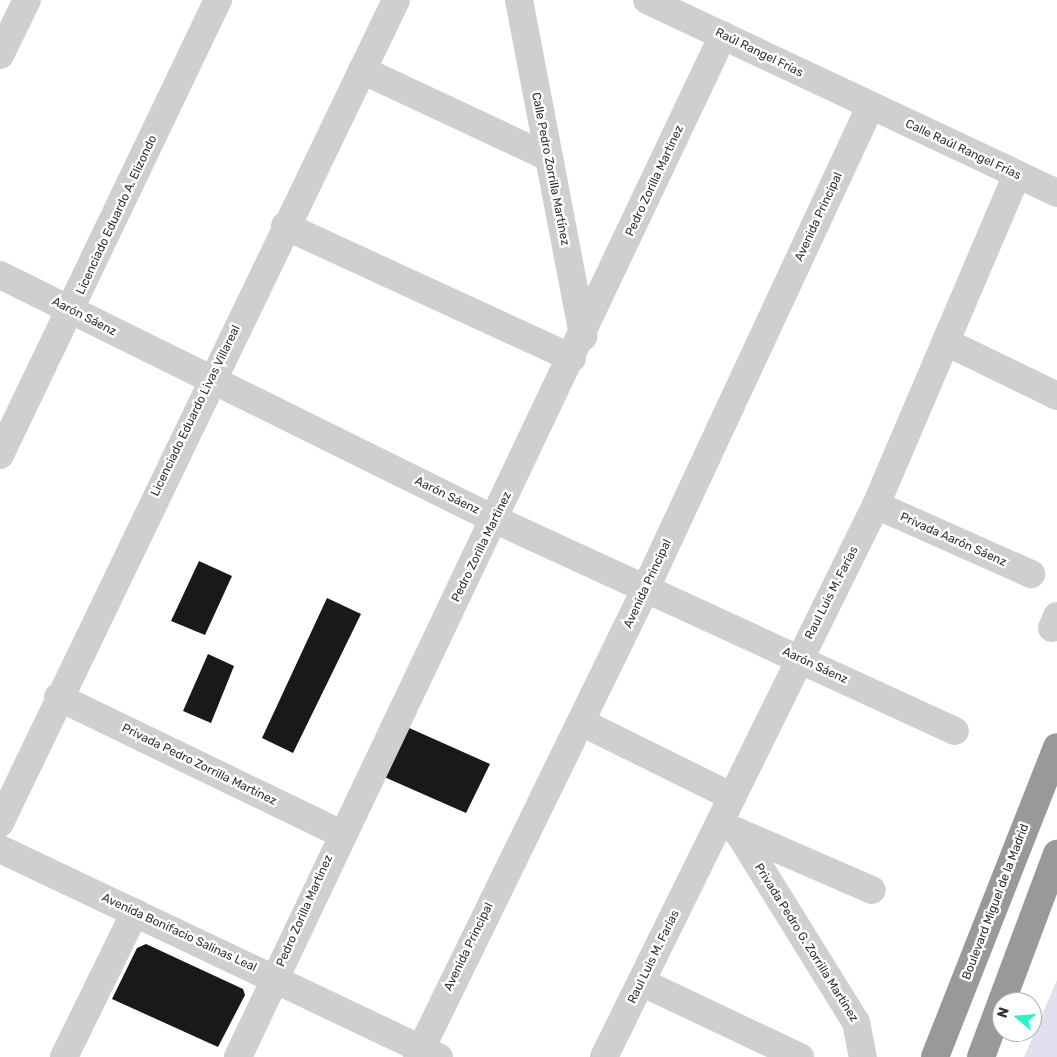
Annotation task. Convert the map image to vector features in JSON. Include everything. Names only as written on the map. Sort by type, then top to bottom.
[{"type":"highway","name":"Boulevard Miguel de la Madrid","points":[[935,1057],[1057,746]]},
{"type":"highway","points":[[981,1057],[1057,854]]},
{"type":"street","points":[[0,55],[27,0]]},
{"type":"street","name":"Licenciado Eduardo A. Elizondo","points":[[0,455],[72,311],[218,0]]},
{"type":"street","name":"Licenciado Eduardo Livas Villareal","points":[[0,823],[58,697],[209,382],[396,0]]},
{"type":"street","name":"Calle Pedro Zorrilla Martínez","points":[[519,0],[578,348]]},
{"type":"street","name":"Raúl Rangel Frías","points":[[648,0],[870,107]]},
{"type":"street","name":"Pedro Zorilla Martinez","points":[[238,1057],[341,834],[496,520],[578,348],[723,35]]},
{"type":"street","points":[[362,70],[546,156]]},
{"type":"street","name":"Calle Raúl Rangel Frías","points":[[870,107],[1016,176],[1057,193]]},
{"type":"street","name":"Avenida Principal","points":[[425,1054],[645,590],[870,107]]},
{"type":"street","name":"Raul Luis M. Farías","points":[[604,1057],[641,982],[729,828],[733,797],[876,505],[948,343],[1016,176]]},
{"type":"street","points":[[285,226],[578,348]]},
{"type":"street","name":"Aarón Sáenz","points":[[0,275],[209,382],[496,520],[645,590],[800,658],[955,731]]},
{"type":"street","points":[[948,343],[1057,396]]},
{"type":"street","name":"Privada Aarón Sáenz","points":[[876,505],[1031,574]]},
{"type":"street","name":"Privada Pedro Zorrilla Martínez","points":[[58,697],[341,834]]},
{"type":"street","points":[[581,722],[733,797]]},
{"type":"street","points":[[729,828],[872,890]]},
{"type":"street","name":"Privada Pedro G. Zorrilla Martínez","points":[[729,828],[856,1022],[863,1057]]},
{"type":"street","name":"Avenida Bonifacio Salinas Leal","points":[[0,849],[275,979],[425,1054]]},
{"type":"street","points":[[64,1057],[135,912]]},
{"type":"street","points":[[641,982],[800,1057]]},
{"type":"shaded area","points":[[1057,980],[1057,1057],[1024,1057],[1030,1042],[1042,1042],[1042,1015]]},
{"type":"building","points":[[199,561],[232,576],[205,635],[171,621]]},
{"type":"building","points":[[327,598],[361,614],[293,753],[262,738]]},
{"type":"building","points":[[208,654],[234,666],[211,723],[183,711]]},
{"type":"building","points":[[407,727],[490,764],[466,813],[382,776]]},
{"type":"building","points":[[146,944],[243,989],[245,995],[218,1047],[112,999],[137,948]]}]
